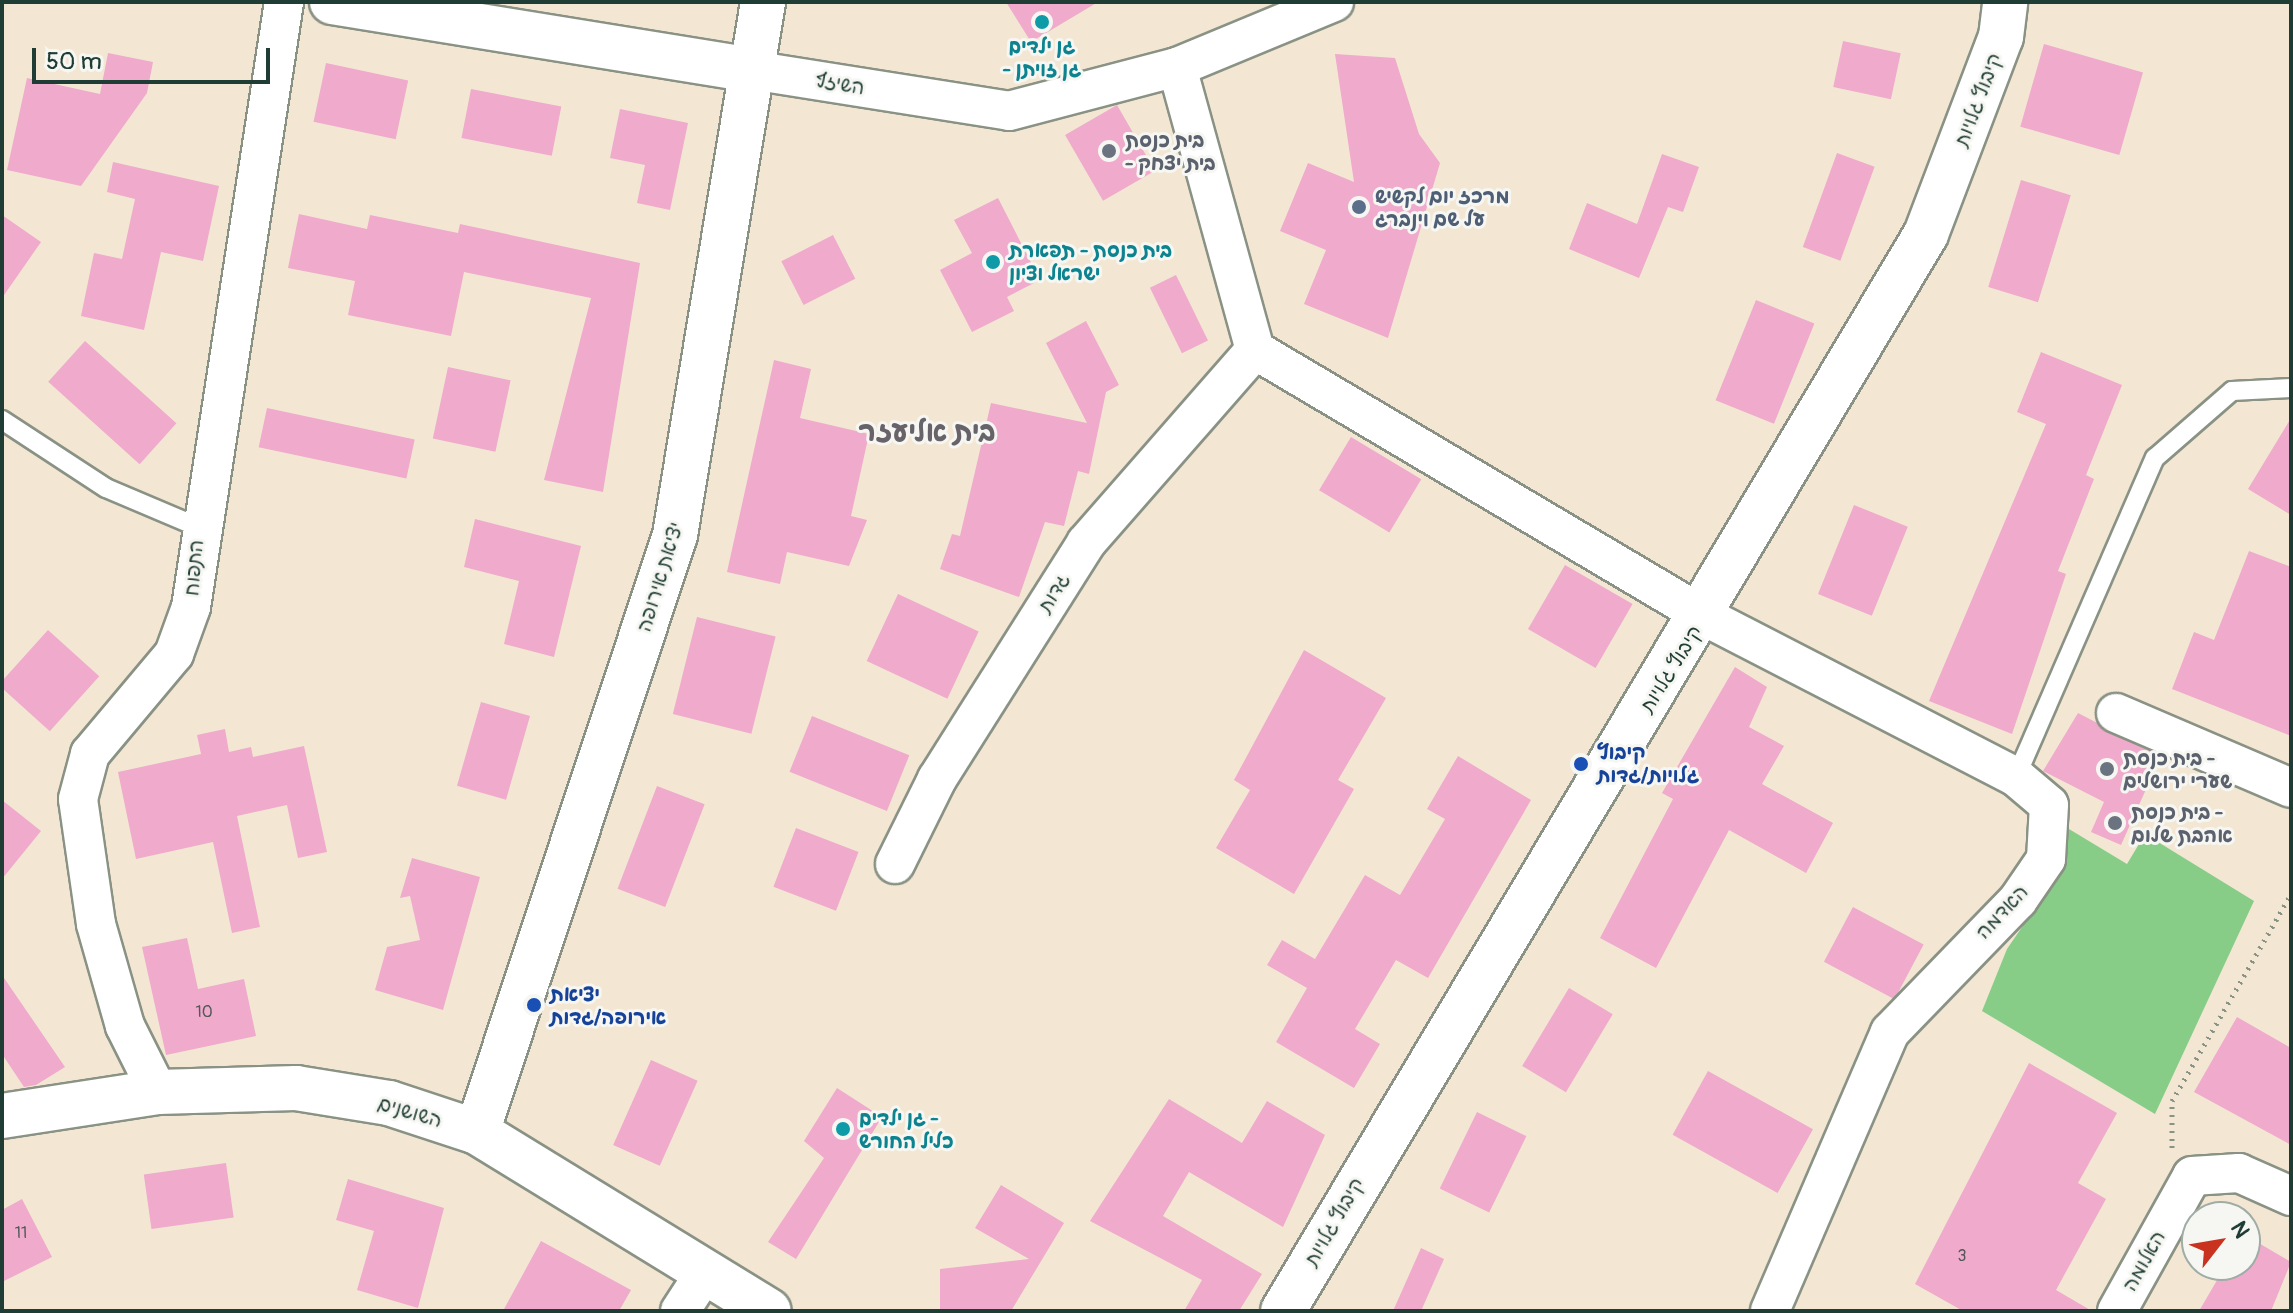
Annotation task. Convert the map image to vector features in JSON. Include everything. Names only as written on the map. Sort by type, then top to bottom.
[{"type":"street","name":"התפוח","points":[[158,1092],[125,1026],[96,924],[78,799],[90,754],[174,654],[191,607],[198,527],[284,2]]},
{"type":"street","name":"השיזף","points":[[332,2],[1009,111],[1177,67],[1334,2]]},
{"type":"street","name":"יציאת אירופה","points":[[477,1132],[675,535],[763,2]]},
{"type":"street","name":"קיבוץ גלויות","points":[[1283,1311],[1704,616],[1926,234],[2001,37],[2005,2]]},
{"type":"street","points":[[1177,67],[1255,350]]},
{"type":"street","name":"האדמה","points":[[1255,350],[1704,616],[2016,777],[2049,805],[2046,859],[2018,900],[1890,1032],[1770,1311]]},
{"type":"street","name":"גדות","points":[[895,864],[937,779],[1086,543],[1255,350]]},
{"type":"street","points":[[2116,713],[2291,788]]},
{"type":"street","name":"השושנים","points":[[2,1116],[158,1092],[296,1088],[389,1103],[477,1132],[769,1311]]},
{"type":"street","points":[[2187,1184],[2192,1176],[2239,1173],[2291,1196]]},
{"type":"street","name":"האלומה","points":[[2117,1311],[2187,1184]]},
{"type":"street","points":[[680,1311],[706,1271]]},
{"type":"lane","points":[[2016,777],[2155,458],[2232,391],[2291,388]]},
{"type":"lane","points":[[2,420],[106,488],[198,527]]},
{"type":"path","points":[[2187,1184],[2169,1141],[2172,1101],[2291,894]]},
{"type":"green space","points":[[2069,829],[2127,864],[2145,834],[2254,901],[2155,1114],[1982,1011],[2007,949],[2057,876]]},
{"type":"building","name":"גן ילדים - גן זויתן","points":[[1006,2],[1098,2],[1031,42]]},
{"type":"building","points":[[1843,41],[1901,53],[1891,99],[1833,87]]},
{"type":"building","points":[[2044,44],[2143,72],[2119,155],[2020,127]]},
{"type":"building","points":[[108,53],[153,62],[147,93],[81,186],[7,170],[27,78],[100,94]]},
{"type":"building","name":"מרכז יום לקשיש על שם וינברג","points":[[1335,54],[1395,58],[1419,134],[1440,163],[1388,338],[1304,304],[1326,250],[1280,231],[1308,163],[1354,182]]},
{"type":"building","points":[[326,63],[408,80],[396,139],[314,122]]},
{"type":"building","points":[[471,89],[561,107],[552,156],[461,138]]},
{"type":"building","name":"בית כנסת - בית יצחק","points":[[1117,105],[1155,171],[1103,201],[1065,135]]},
{"type":"building","points":[[620,109],[688,123],[670,210],[637,203],[645,165],[610,158]]},
{"type":"building","points":[[1837,153],[1875,167],[1840,261],[1803,247]]},
{"type":"building","points":[[1662,154],[1699,167],[1683,212],[1668,207],[1639,278],[1569,249],[1587,203],[1637,224]]},
{"type":"building","points":[[113,162],[219,186],[203,261],[161,252],[144,330],[81,316],[94,253],[122,259],[135,199],[107,192]]},
{"type":"building","points":[[2021,180],[2071,195],[2038,302],[1988,287]]},
{"type":"building","name":"בית כנסת - תפארת ישראל וציון","points":[[998,198],[1040,280],[1007,297],[1014,311],[972,332],[940,270],[972,253],[954,220]]},
{"type":"building","points":[[299,214],[367,229],[370,215],[458,233],[460,224],[640,263],[603,492],[544,480],[591,298],[464,272],[451,336],[348,315],[355,281],[288,268]]},
{"type":"building","points":[[2,215],[41,242],[2,298]]},
{"type":"building","points":[[833,235],[855,279],[804,305],[781,261]]},
{"type":"building","points":[[1176,275],[1208,341],[1182,353],[1150,288]]},
{"type":"building","points":[[1756,300],[1814,324],[1774,424],[1716,400]]},
{"type":"building","points":[[1086,321],[1119,385],[1106,392],[1089,474],[1078,471],[1064,526],[1045,522],[1019,597],[940,569],[952,534],[960,536],[991,403],[1087,423],[1046,343]]},
{"type":"building","points":[[85,341],[176,423],[140,464],[48,382]]},
{"type":"building","points":[[2041,352],[2122,385],[2086,475],[2094,479],[2058,571],[2066,574],[2012,734],[1929,701],[2046,424],[2017,412]]},
{"type":"building","points":[[774,360],[811,369],[800,418],[869,434],[851,516],[867,520],[849,566],[787,552],[780,584],[727,572]]},
{"type":"building","points":[[448,367],[511,380],[495,452],[433,438]]},
{"type":"building","points":[[267,408],[415,439],[406,479],[259,447]]},
{"type":"building","points":[[2291,418],[2291,515],[2248,489]]},
{"type":"building","points":[[1351,437],[1421,479],[1389,532],[1319,490]]},
{"type":"building","points":[[1854,505],[1908,527],[1872,616],[1818,594]]},
{"type":"building","points":[[475,519],[581,546],[554,657],[504,644],[519,581],[464,567]]},
{"type":"building","points":[[2249,551],[2291,567],[2291,736],[2172,689],[2194,632],[2214,640]]},
{"type":"building","points":[[1565,565],[1633,604],[1596,668],[1528,629]]},
{"type":"building","points":[[898,594],[979,632],[947,699],[867,661]]},
{"type":"building","points":[[697,617],[776,637],[751,734],[673,714]]},
{"type":"building","points":[[48,630],[99,676],[50,731],[2,688],[2,681]]},
{"type":"building","points":[[1304,650],[1386,698],[1338,780],[1354,789],[1294,894],[1216,848],[1250,790],[1234,780]]},
{"type":"building","points":[[1735,667],[1767,687],[1749,727],[1784,746],[1762,784],[1833,823],[1806,873],[1729,830],[1656,968],[1600,938],[1673,799],[1662,793]]},
{"type":"building","points":[[481,702],[530,716],[506,800],[457,786]]},
{"type":"building","points":[[2078,713],[2161,756],[2121,845],[2091,832],[2104,802],[2043,771]]},
{"type":"building","points":[[812,716],[909,755],[887,811],[790,772]]},
{"type":"building","points":[[225,729],[229,752],[251,747],[253,757],[304,746],[327,852],[298,858],[287,805],[237,816],[260,927],[232,933],[213,842],[136,859],[118,772],[201,754],[197,735]]},
{"type":"building","points":[[1458,756],[1531,800],[1428,978],[1396,960],[1355,1029],[1380,1044],[1354,1088],[1276,1042],[1307,988],[1267,965],[1282,940],[1315,959],[1365,875],[1400,895],[1445,819],[1427,809]]},
{"type":"building","points":[[657,786],[705,804],[665,907],[618,889]]},
{"type":"building","points":[[2,800],[41,831],[2,879]]},
{"type":"building","points":[[796,828],[859,852],[836,911],[773,887]]},
{"type":"building","points":[[412,858],[480,877],[443,1010],[375,990],[387,947],[420,940],[410,896],[400,898]]},
{"type":"building","points":[[1853,907],[1924,945],[1895,999],[1824,962]]},
{"type":"building","points":[[187,938],[198,989],[244,979],[256,1036],[166,1055],[142,947]]},
{"type":"building","points":[[2,975],[65,1067],[36,1085],[24,1087],[2,1054]]},
{"type":"building","points":[[1569,988],[1613,1014],[1566,1092],[1522,1066]]},
{"type":"building","points":[[2237,1017],[2291,1048],[2291,1145],[2194,1092]]},
{"type":"building","points":[[651,1060],[698,1081],[660,1166],[613,1145]]},
{"type":"building","points":[[2029,1063],[2117,1113],[2078,1183],[2106,1199],[2056,1290],[2092,1311],[1963,1311],[1915,1284]]},
{"type":"building","points":[[1708,1071],[1813,1129],[1778,1193],[1673,1135]]},
{"type":"building","points":[[837,1088],[882,1117],[796,1259],[768,1242],[824,1158],[804,1141]]},
{"type":"building","points":[[1169,1099],[1242,1143],[1267,1101],[1325,1135],[1283,1227],[1189,1172],[1163,1216],[1262,1274],[1239,1311],[1184,1311],[1202,1280],[1090,1221]]},
{"type":"building","points":[[1477,1112],[1526,1136],[1489,1213],[1440,1188]]},
{"type":"building","points":[[226,1163],[234,1217],[151,1229],[144,1175]]},
{"type":"building","points":[[348,1179],[444,1208],[418,1308],[357,1290],[374,1231],[336,1220]]},
{"type":"building","points":[[1001,1185],[1064,1223],[1011,1311],[940,1311],[940,1269],[1029,1259],[975,1228]]},
{"type":"building","points":[[22,1199],[52,1257],[2,1282],[2,1210]]},
{"type":"building","points":[[541,1241],[631,1290],[619,1311],[503,1311]]},
{"type":"building","points":[[2261,1244],[2291,1262],[2271,1311],[2199,1311],[2217,1281],[2261,1281]]},
{"type":"building","points":[[1421,1248],[1444,1259],[1421,1311],[1393,1311]]},
{"type":"place","name":"גן ילדים - גן זויתן","points":[[1042,22]]},
{"type":"place","name":"בית כנסת - בית יצחק","points":[[1109,151]]},
{"type":"place","name":"מרכז יום לקשיש על שם וינברג","points":[[1359,207]]},
{"type":"place","name":"בית כנסת - תפארת ישראל וציון","points":[[993,262]]},
{"type":"place","name":"קיבוץ גלויות/גדות","points":[[1581,764]]},
{"type":"place","name":"בית כנסת - שערי ירושלים","points":[[2107,769]]},
{"type":"place","name":"בית כנסת - אהבת שלום","points":[[2115,823]]},
{"type":"place","name":"יציאת אירופה/גדות","points":[[534,1005]]},
{"type":"place","name":"גן ילדים - כליל החורש","points":[[843,1129]]},
{"type":"district","name":"בית אליעזר","points":[[927,433]]}]
